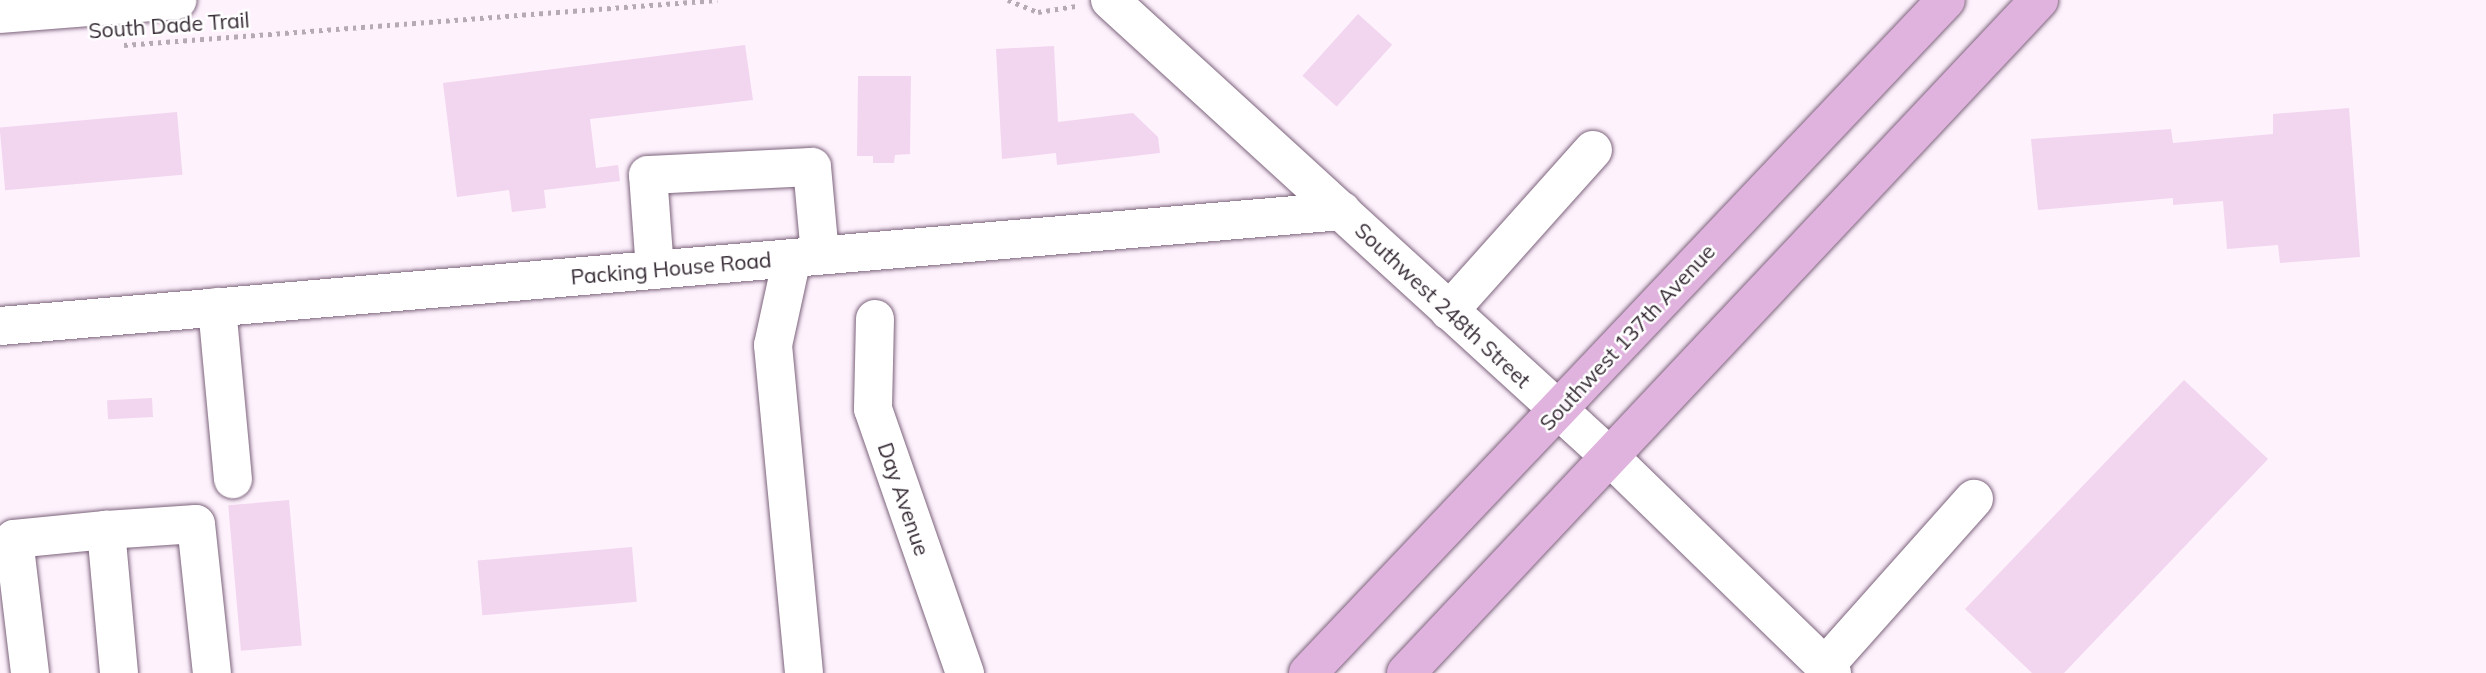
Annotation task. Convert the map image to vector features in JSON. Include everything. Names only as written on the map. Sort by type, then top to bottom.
[{"type":"main road","name":"Southwest 137th Avenue","points":[[1308,673],[1946,0]]},
{"type":"main road","points":[[1406,673],[2039,0]]},
{"type":"street","points":[[0,14],[177,0]]},
{"type":"street","name":"Southwest 248th Street","points":[[1110,0],[1609,456],[1828,670]]},
{"type":"street","points":[[1450,311],[1593,150]]},
{"type":"street","points":[[655,270],[648,175],[812,167],[806,257],[773,345],[804,673]]},
{"type":"street","name":"Packing House Road","points":[[0,326],[1342,211]]},
{"type":"street","points":[[217,307],[233,479]]},
{"type":"street","name":"Day Avenue","points":[[875,319],[873,409],[965,673]]},
{"type":"street","points":[[1828,670],[1974,499]]},
{"type":"street","points":[[30,673],[14,539],[197,524],[212,673]]},
{"type":"street","points":[[106,530],[119,673]]},
{"type":"path","name":"South Dade Trail","points":[[110,46],[717,0]]},
{"type":"path","points":[[1007,0],[1038,12],[1065,10]]},
{"type":"building","points":[[1358,14],[1392,45],[1337,106],[1302,76]]},
{"type":"building","points":[[745,45],[753,100],[590,119],[596,168],[618,165],[620,181],[544,190],[546,208],[512,212],[509,190],[457,197],[443,83]]},
{"type":"building","points":[[1054,46],[1058,122],[1133,113],[1158,137],[1160,153],[1057,165],[1056,153],[1002,159],[996,49]]},
{"type":"building","points":[[858,76],[911,76],[910,154],[895,155],[894,163],[873,163],[873,156],[857,156]]},
{"type":"building","points":[[2349,108],[2360,257],[2280,263],[2278,245],[2227,249],[2223,201],[2173,205],[2173,198],[2038,210],[2031,139],[2171,129],[2173,143],[2273,134],[2273,114]]},
{"type":"building","points":[[177,112],[182,175],[5,190],[0,127]]},
{"type":"building","points":[[2184,380],[2268,459],[2064,673],[2032,673],[1965,609]]},
{"type":"building","points":[[152,398],[153,417],[108,419],[107,400]]},
{"type":"building","points":[[289,500],[302,645],[241,651],[228,505]]},
{"type":"building","points":[[632,547],[637,602],[482,615],[478,561]]}]
